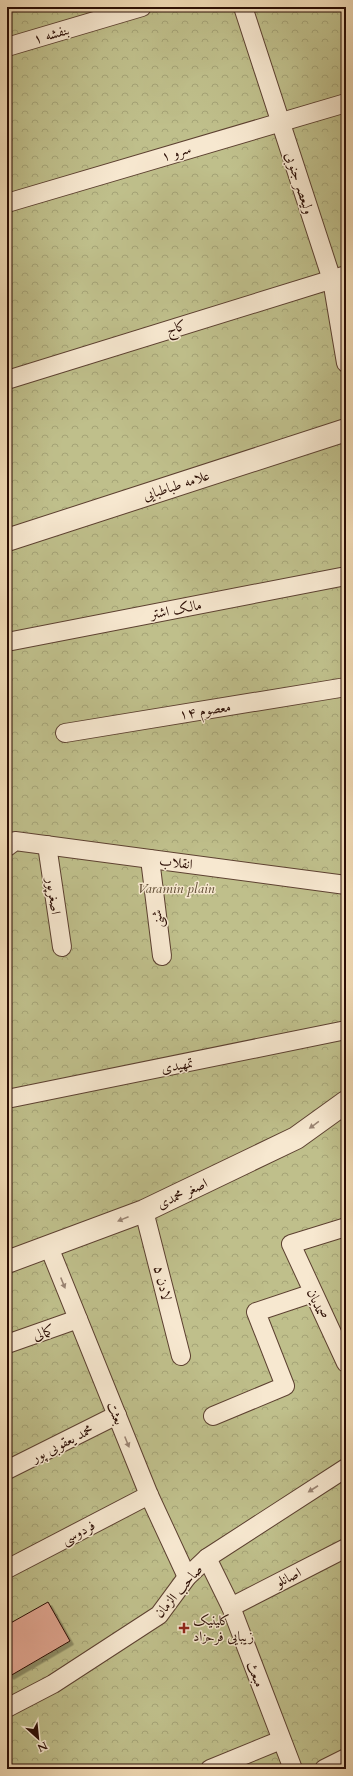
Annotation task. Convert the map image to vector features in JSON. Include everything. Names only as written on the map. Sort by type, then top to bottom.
[{"type":"street","name":"بنفشه ۱","points":[[7,47],[142,7]]},
{"type":"street","name":"ولیعصر جنوبی","points":[[243,7],[280,121],[339,277],[346,363]]},
{"type":"street","name":"سرو ۱","points":[[8,198],[346,103]]},
{"type":"street","name":"کاج","points":[[7,380],[339,277]]},
{"type":"street","name":"علامه طباطبایی","points":[[7,540],[346,430]]},
{"type":"street","name":"مالک اشتر","points":[[7,642],[346,576]]},
{"type":"street","name":"۱۴ معصوم","points":[[64,733],[346,687]]},
{"type":"street","name":"انقلاب","points":[[7,847],[15,841],[346,886]]},
{"type":"street","name":"اصغرپور","points":[[47,845],[62,947]]},
{"type":"street","name":"شنی","points":[[150,859],[162,956]]},
{"type":"street","name":"تمهیدی","points":[[7,1099],[346,1030]]},
{"type":"street","name":"اصغر محمدی","points":[[7,1262],[144,1211],[296,1138],[346,1102]]},
{"type":"street","name":"لادن ۵","points":[[144,1211],[181,1356]]},
{"type":"street","name":"صمدیان","points":[[346,1227],[291,1244],[346,1363]]},
{"type":"street","name":"بعثت","points":[[49,1246],[149,1495],[188,1577]]},
{"type":"street","points":[[213,1416],[285,1386],[256,1312],[313,1293]]},
{"type":"street","name":"کمالی","points":[[7,1344],[78,1320]]},
{"type":"street","name":"محمد یعقوبی پور","points":[[7,1470],[117,1415]]},
{"type":"street","name":"صاحب الزمان","points":[[7,1708],[53,1684],[159,1615],[188,1577],[207,1558],[346,1468]]},
{"type":"street","name":"فردوسی","points":[[7,1569],[149,1495]]},
{"type":"street","name":"اصانلو","points":[[231,1607],[346,1548]]},
{"type":"street","name":"مبعث","points":[[207,1558],[231,1607],[293,1769]]},
{"type":"street","points":[[210,1769],[281,1740]]},
{"type":"street","points":[[324,1769],[346,1758]]},
{"type":"green space","name":"Varamin plain","points":[[7,7],[346,7],[346,1769],[7,1769]]},
{"type":"building","points":[[48,1602],[70,1641],[10,1676],[7,1670],[7,1625]]},
{"type":"place","name":"کلینیک زیبایی فرحزاد","points":[[184,1628]]}]
